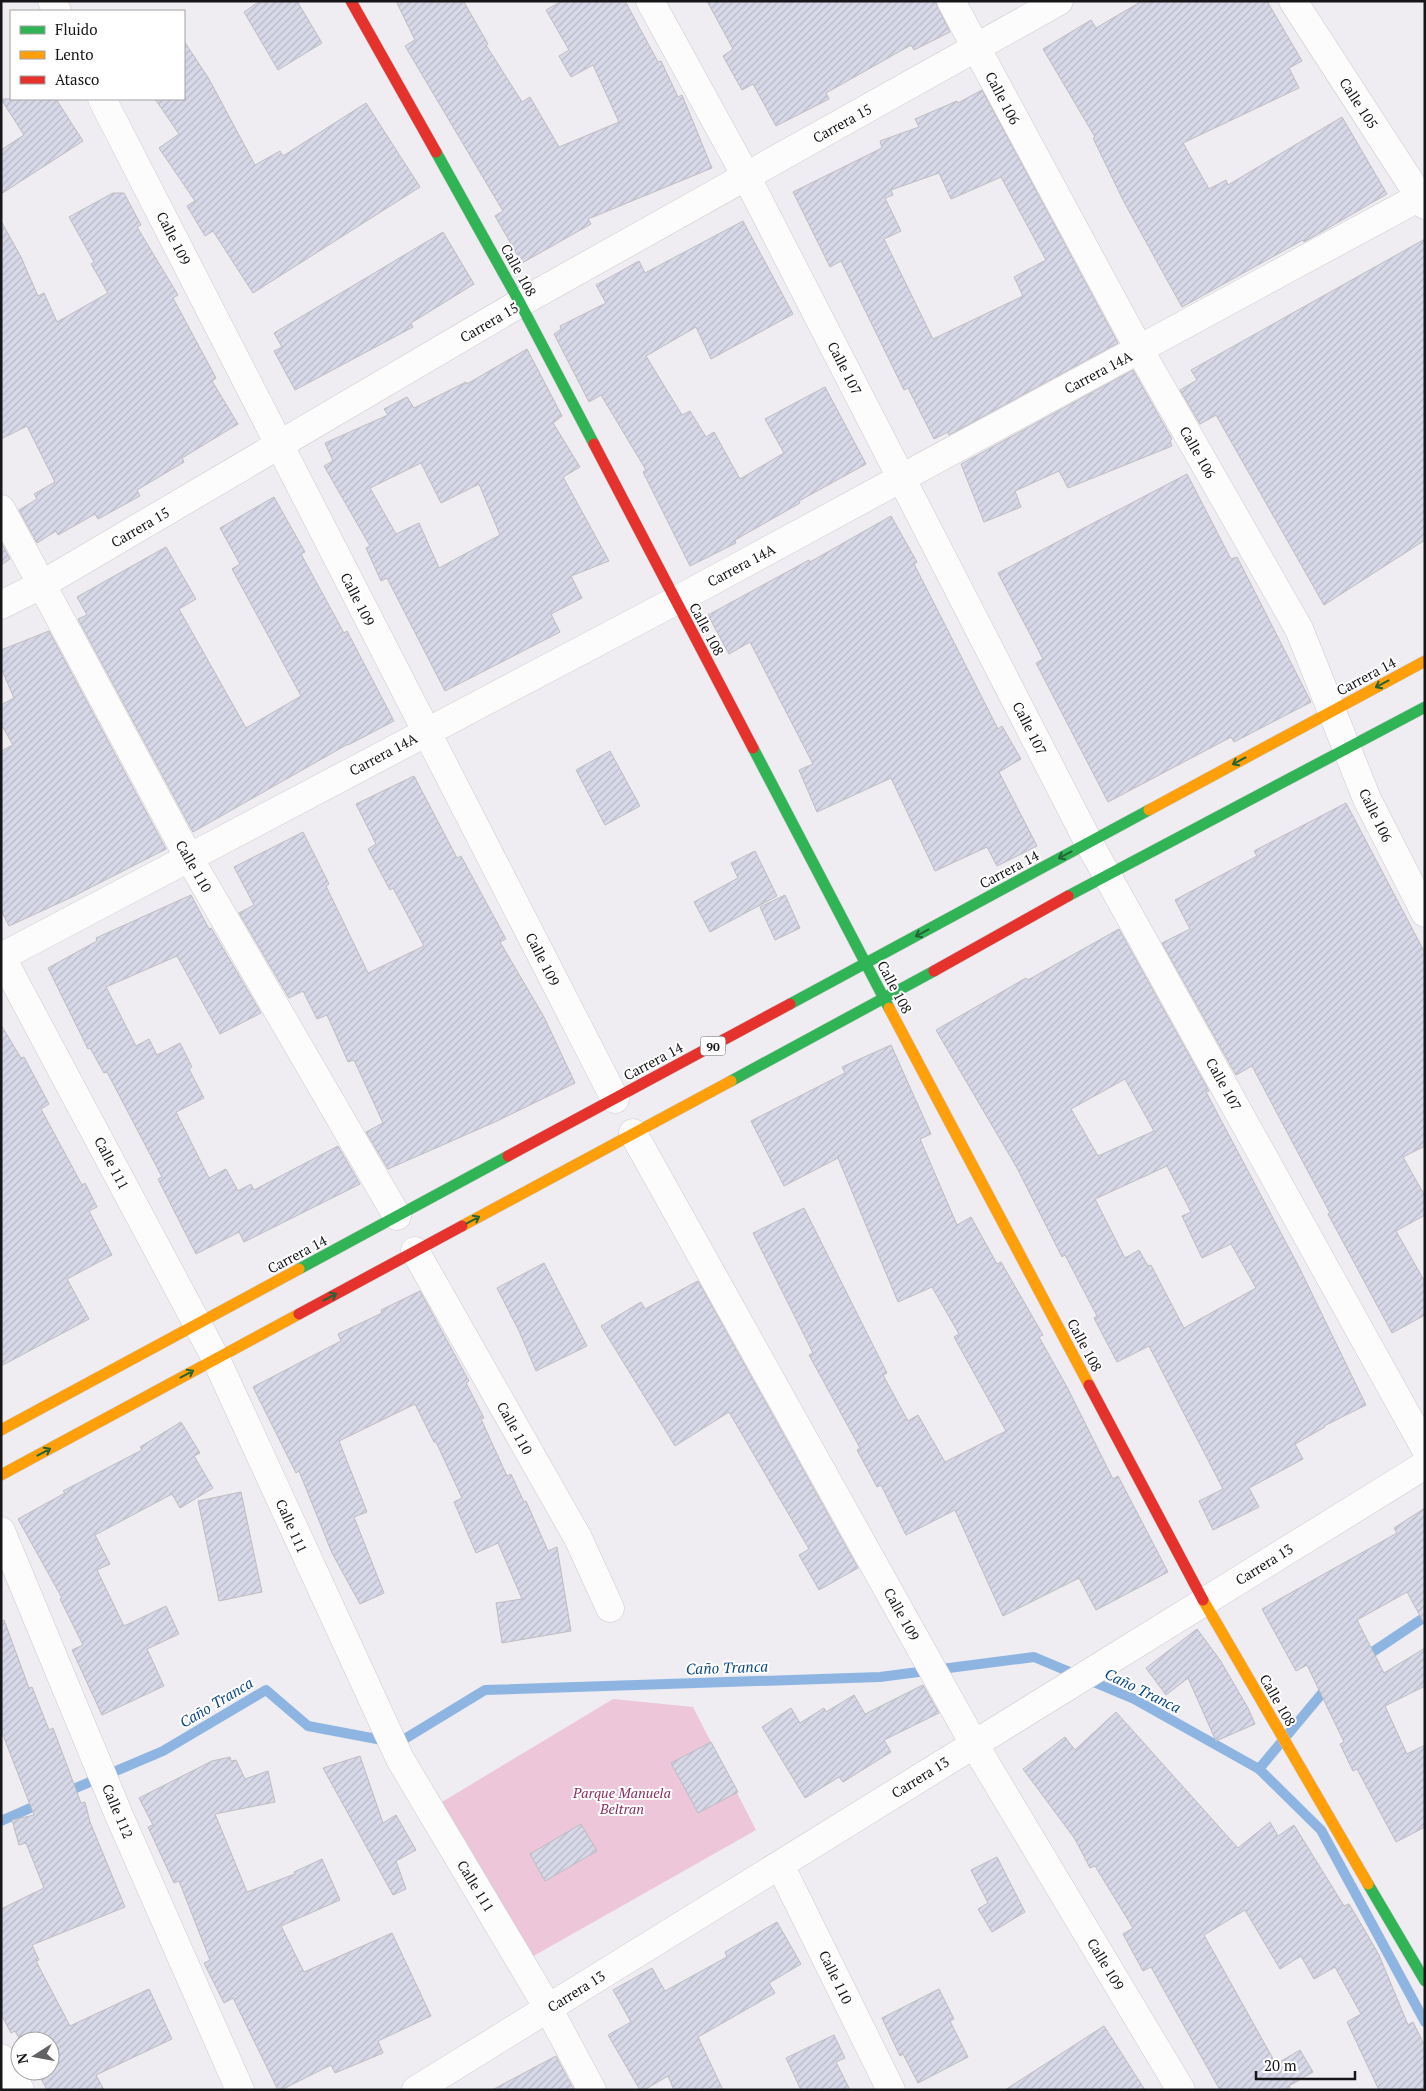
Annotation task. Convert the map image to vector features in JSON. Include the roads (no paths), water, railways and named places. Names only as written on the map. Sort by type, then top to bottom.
[{"type":"main road","name":"Calle 108","points":[[351,1],[520,303],[866,964],[1204,1602],[1425,1981]]},
{"type":"main road","name":"Carrera 14","points":[[1,1430],[1425,661]]},
{"type":"main road","points":[[1,1475],[884,998],[1108,874],[1425,707]]},
{"type":"street","name":"Calle 107","points":[[650,1],[746,176],[1089,843],[1108,874],[1425,1448]]},
{"type":"street","name":"Calle 106","points":[[951,1],[1139,349],[1299,629],[1367,798],[1425,913]]},
{"type":"street","name":"Carrera 15","points":[[1,605],[41,585],[520,303],[1059,1]]},
{"type":"street","name":"Calle 105","points":[[1293,1],[1423,198]]},
{"type":"street","name":"Calle 109","points":[[103,100],[615,1099]]},
{"type":"street","name":"Carrera 14A","points":[[1,956],[675,600],[1423,198]]},
{"type":"street","name":"Calle 110","points":[[1,509],[188,856],[397,1216]]},
{"type":"street","name":"Calle 111","points":[[1,956],[216,1358],[378,1715],[400,1759],[548,2008],[592,2090]]},
{"type":"street","name":"Calle 109","points":[[633,1134],[974,1744],[1181,2090]]},
{"type":"street","name":"Calle 110","points":[[416,1250],[578,1538],[610,1608]]},
{"type":"street","name":"Carrera 13","points":[[416,2090],[1425,1464]]},
{"type":"street","name":"Calle 112","points":[[1,1531],[118,1813],[240,2090]]},
{"type":"street","name":"Calle 110","points":[[780,1865],[891,2090]]},
{"type":"street","points":[[1,2058],[20,2090]]},
{"type":"waterway","name":"Caño Tranca","points":[[1362,1659],[1425,1617]]},
{"type":"waterway","name":"Caño Tranca","points":[[64,1793],[163,1751],[266,1690],[308,1726],[398,1743],[485,1690],[880,1677],[1034,1657],[1134,1699],[1259,1769],[1329,1685]]},
{"type":"waterway","points":[[1259,1769],[1321,1830],[1425,2022]]},
{"type":"waterway","name":"Caño Tranca","points":[[1,1821],[44,1802]]},
{"type":"park label","name":"Parque Manuela Beltran","points":[[622,1800]]}]
